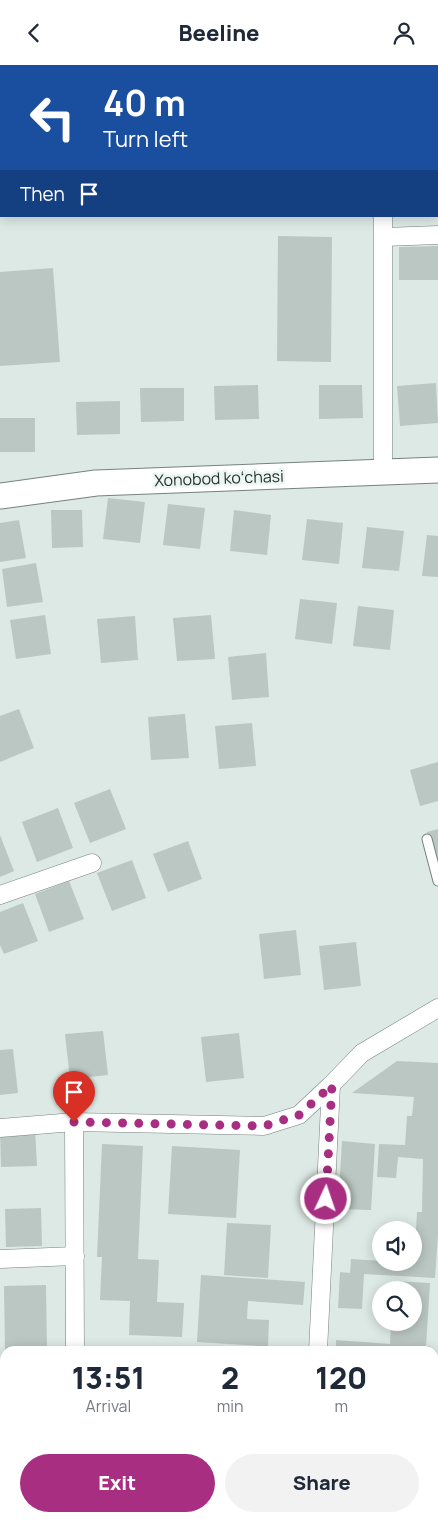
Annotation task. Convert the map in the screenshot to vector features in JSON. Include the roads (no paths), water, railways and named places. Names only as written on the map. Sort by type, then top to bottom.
[{"type":"main road","name":"Xonobod koʻchasi","points":[[0,497],[96,483],[438,470]]},
{"type":"street","points":[[383,217],[383,473]]},
{"type":"street","points":[[384,237],[438,235]]},
{"type":"street","points":[[0,895],[92,863]]},
{"type":"street","points":[[0,1128],[74,1122],[264,1126],[299,1115],[332,1085],[362,1053],[438,1007]]},
{"type":"street","points":[[318,1346],[332,1085]]},
{"type":"street","points":[[74,1122],[75,1346]]},
{"type":"street","points":[[0,1259],[75,1256]]},
{"type":"lane","points":[[427,839],[438,881]]}]
